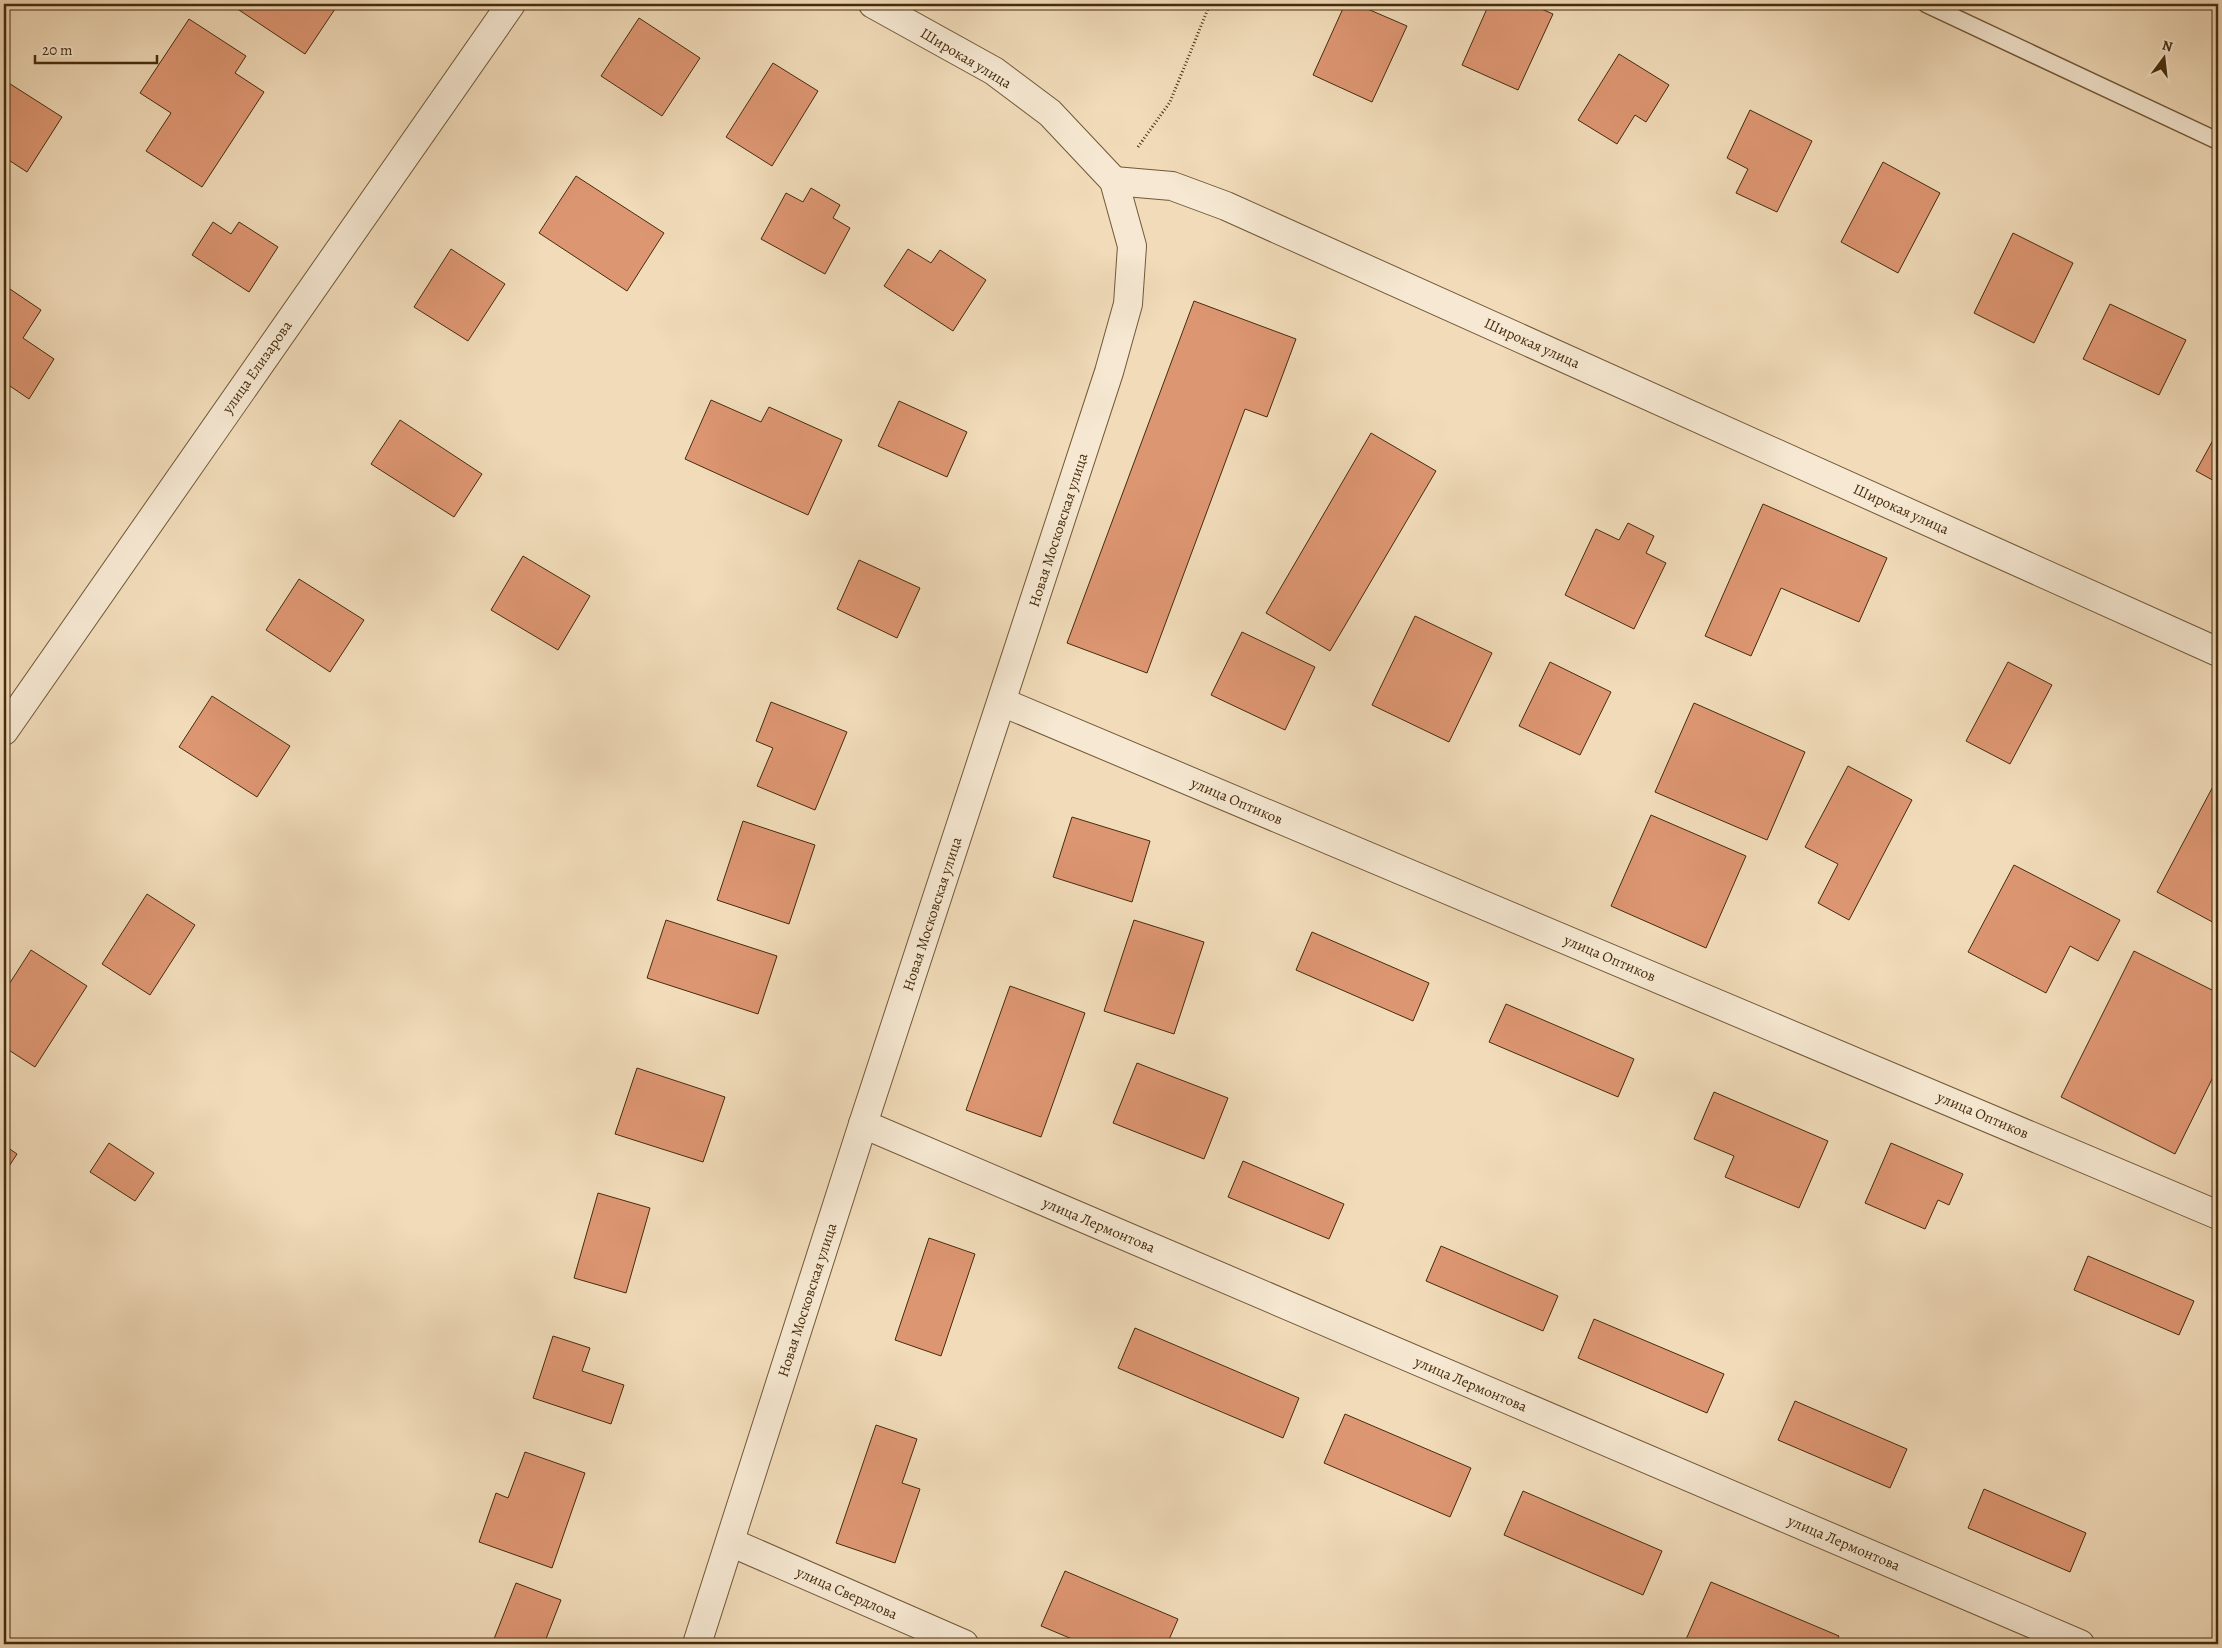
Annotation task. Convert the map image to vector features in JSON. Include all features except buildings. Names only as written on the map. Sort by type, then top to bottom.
[{"type":"street","name":"улица Елизарова","points":[[4,731],[511,4]]},
{"type":"street","name":"Широкая улица","points":[[873,4],[994,71],[1050,113],[1114,181],[1172,186],[1226,206],[2218,652]]},
{"type":"street","name":"Новая Московская улица","points":[[697,1644],[863,1124],[1109,372],[1128,304],[1132,246],[1114,181]]},
{"type":"street","name":"улица Оптиков","points":[[1002,702],[2218,1215]]},
{"type":"street","name":"улица Лермонтова","points":[[863,1124],[2080,1644]]},
{"type":"street","name":"улица Свердлова","points":[[730,1542],[964,1644]]},
{"type":"lane","points":[[1926,4],[2218,141]]},
{"type":"path","points":[[1114,181],[1170,102],[1210,4]]}]
